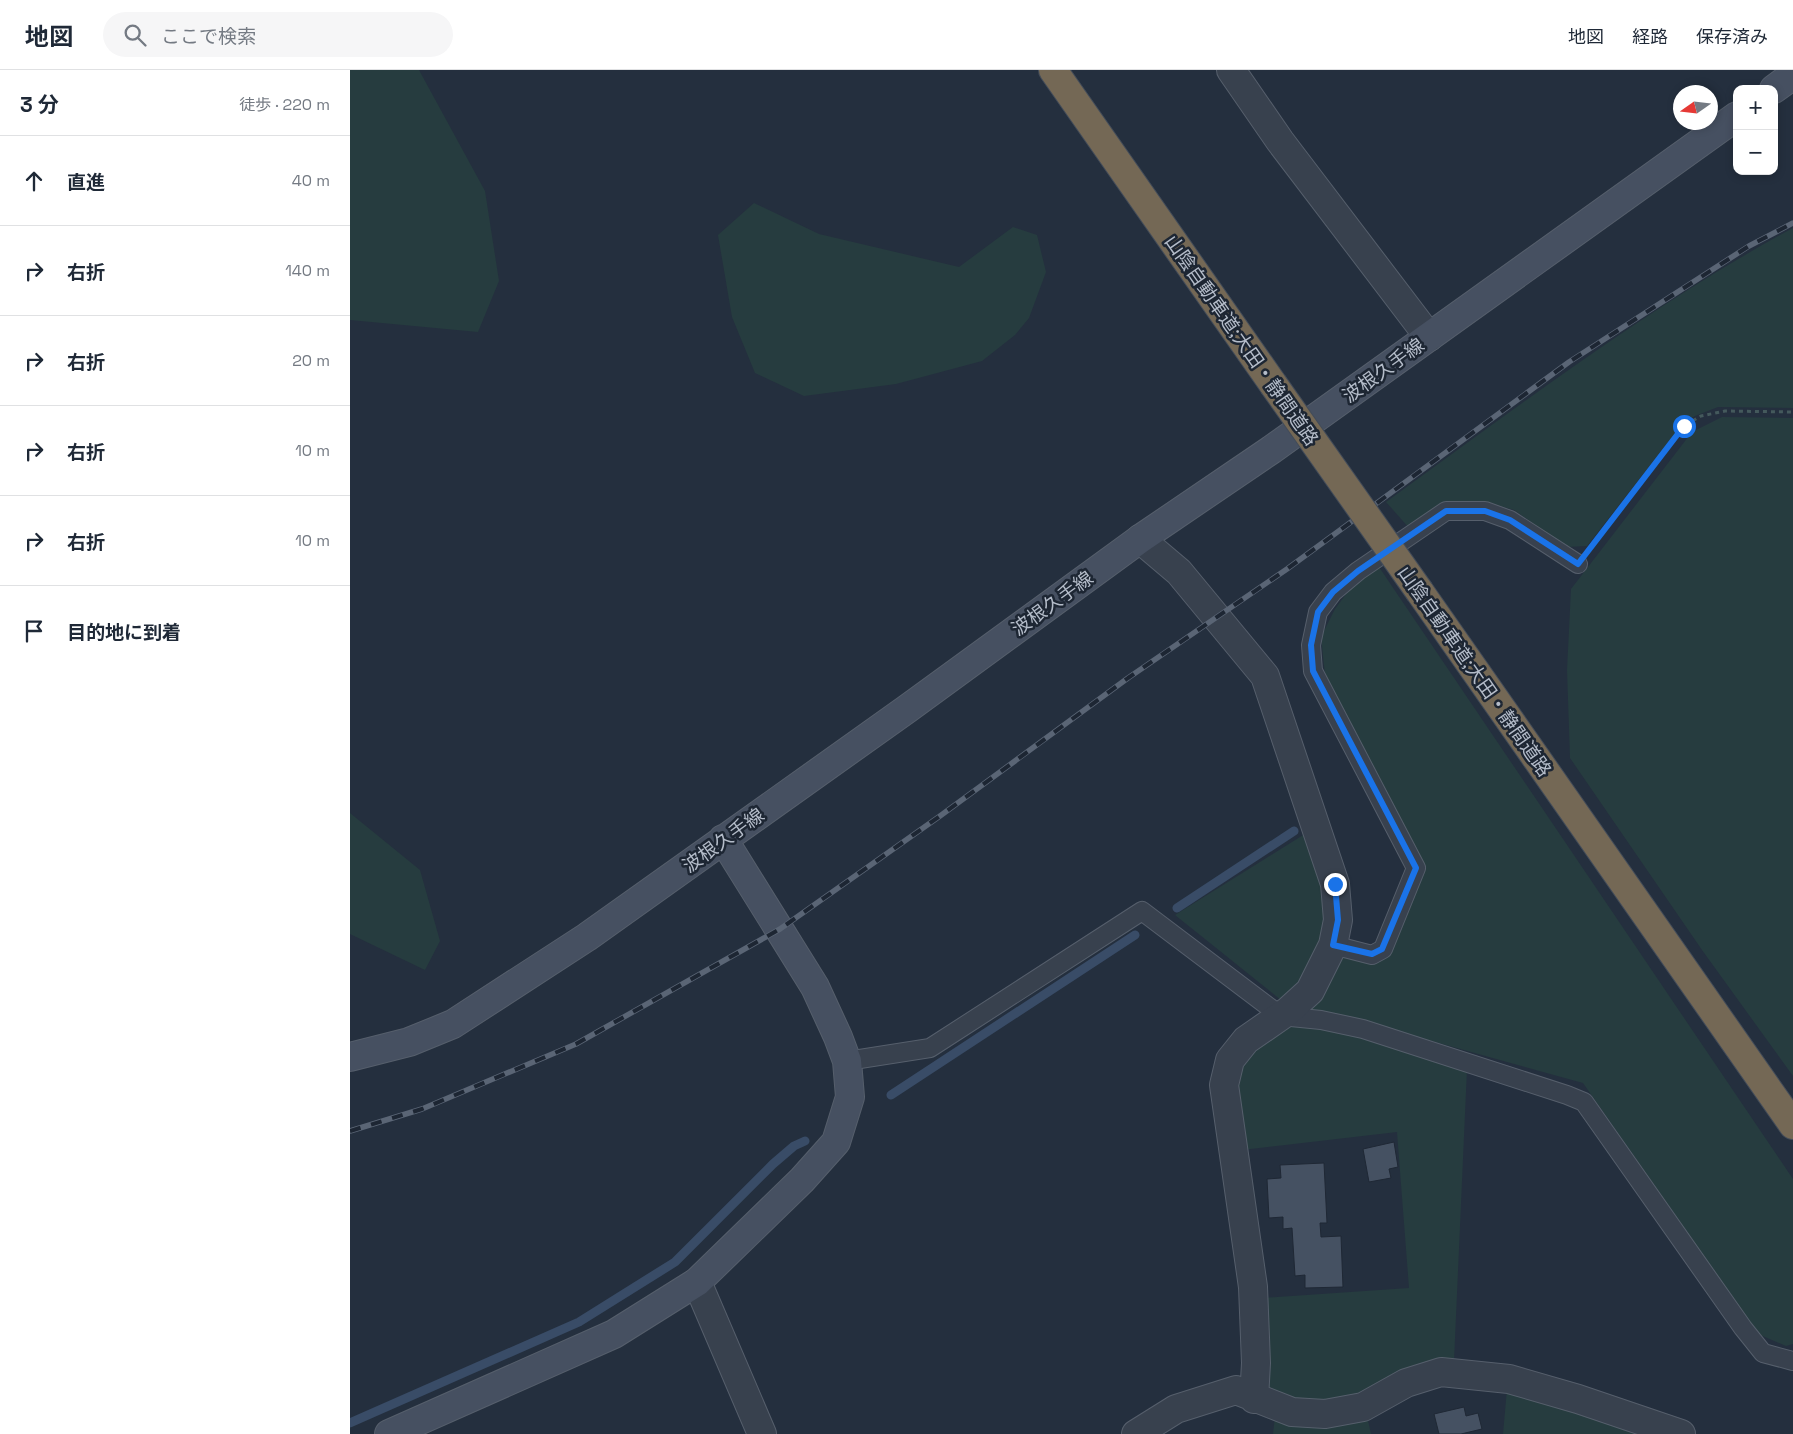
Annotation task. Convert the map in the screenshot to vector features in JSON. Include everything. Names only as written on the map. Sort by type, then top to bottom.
[{"type":"highway","name":"山陰自動車道;大田・静間道路","points":[[1053,70],[1793,1124]]},
{"type":"main road","points":[[1778,86],[1793,75]]},
{"type":"main road","name":"波根久手線","points":[[350,1057],[408,1042],[453,1024],[587,937],[907,709],[1140,539],[1271,450],[1733,119]]},
{"type":"main road","points":[[388,1434],[614,1334],[697,1282],[802,1180],[836,1142],[850,1097],[847,1061],[815,987],[723,840]]},
{"type":"street","points":[[1231,70],[1280,141],[1429,337]]},
{"type":"street","points":[[1140,539],[1179,572],[1266,676],[1335,884],[1338,920],[1333,945],[1310,991],[1282,1016],[1246,1040],[1230,1060],[1224,1085],[1253,1287],[1256,1363],[1254,1398]]},
{"type":"street","points":[[697,1282],[762,1434]]},
{"type":"street","points":[[1136,1434],[1176,1409],[1236,1390],[1292,1412],[1325,1414],[1362,1407],[1406,1383],[1441,1372],[1509,1379],[1578,1399],[1682,1434]]},
{"type":"lane","points":[[1333,945],[1372,954],[1382,949],[1416,868],[1313,671],[1311,645],[1318,612],[1333,592],[1358,571],[1446,511],[1485,511],[1510,520],[1578,564]]},
{"type":"lane","points":[[847,1061],[930,1048],[1142,912],[1282,1016],[1321,1020],[1363,1029],[1584,1102],[1743,1328],[1763,1353],[1793,1362]]},
{"type":"path","points":[[1578,564],[1684,426],[1701,416],[1724,411],[1793,412]]},
{"type":"green space","points":[[350,70],[419,70],[485,191],[499,281],[478,332],[350,320]]},
{"type":"green space","points":[[754,203],[819,234],[959,267],[1013,227],[1037,235],[1046,272],[1029,318],[1015,335],[982,361],[896,384],[804,396],[755,373],[732,317],[718,235]]},
{"type":"green space","points":[[1793,228],[1793,408],[1718,407],[1683,423],[1587,546],[1566,547],[1514,510],[1489,503],[1410,529],[1386,502],[1585,358],[1687,290]]},
{"type":"green space","points":[[1722,417],[1793,418],[1793,1076],[1702,950],[1570,758],[1567,670],[1571,589],[1692,432]]},
{"type":"green space","points":[[1379,567],[1793,1179],[1793,1344],[1786,1346],[1758,1334],[1583,1083],[1392,1030],[1306,1012],[1338,954],[1382,956],[1424,864],[1325,675],[1321,637],[1335,609],[1352,586]]},
{"type":"green space","points":[[350,813],[420,870],[440,941],[425,970],[350,934]]},
{"type":"green space","points":[[1308,832],[1330,920],[1314,971],[1286,1004],[1175,915]]},
{"type":"green space","points":[[1291,1022],[1329,1027],[1467,1069],[1454,1361],[1331,1406],[1274,1396],[1264,1382],[1262,1298],[1409,1288],[1397,1132],[1242,1150],[1233,1106],[1237,1057]]},
{"type":"green space","points":[[1507,1389],[1653,1434],[1503,1434]]},
{"type":"green space","points":[[1275,1416],[1367,1416],[1371,1434],[1273,1434]]},
{"type":"building","points":[[1394,1142],[1398,1167],[1389,1169],[1391,1178],[1369,1182],[1363,1149]]},
{"type":"building","points":[[1324,1163],[1327,1223],[1320,1223],[1321,1237],[1341,1236],[1343,1287],[1305,1288],[1305,1275],[1295,1276],[1292,1228],[1283,1229],[1283,1217],[1269,1218],[1267,1179],[1281,1178],[1280,1165]]},
{"type":"building","points":[[1464,1407],[1466,1416],[1478,1413],[1482,1429],[1461,1434],[1439,1434],[1434,1414]]},
{"type":"waterway","points":[[1177,908],[1294,831]]},
{"type":"waterway","points":[[891,1095],[1135,935]]},
{"type":"waterway","points":[[350,1423],[579,1322],[675,1262],[773,1164],[794,1146],[805,1141]]},
{"type":"railway","points":[[350,1131],[422,1109],[576,1044],[780,929],[940,816],[1128,678],[1287,569],[1569,362],[1749,246],[1793,223]]},
{"type":"route","points":[[1335,884],[1338,920],[1333,945],[1372,954],[1382,949],[1416,868],[1313,671],[1311,645],[1318,612],[1333,592],[1358,571],[1446,511],[1485,511],[1510,520],[1578,564],[1684,426]]}]
